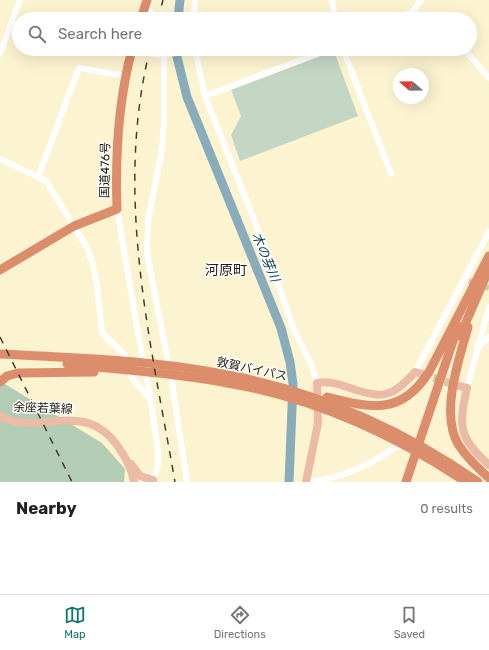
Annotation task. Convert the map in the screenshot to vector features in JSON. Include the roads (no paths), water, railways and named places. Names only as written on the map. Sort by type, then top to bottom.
[{"type":"highway","points":[[143,12],[145,2]]},
{"type":"highway","name":"国道476号","points":[[0,270],[74,226],[117,209],[116,152],[126,76],[130,56]]},
{"type":"highway","points":[[323,402],[378,406],[394,404],[409,396],[416,390],[429,372],[488,257]]},
{"type":"highway","points":[[423,439],[452,342],[488,257]]},
{"type":"highway","points":[[406,482],[415,462],[459,337],[487,273]]},
{"type":"highway","points":[[487,273],[465,341],[452,394],[450,417],[454,435],[460,447],[469,459],[489,478]]},
{"type":"highway","points":[[0,350],[41,356]]},
{"type":"highway","name":"敦賀バイパス","points":[[0,355],[120,368],[160,365],[237,376],[284,385],[375,422],[402,435],[429,450],[478,482]]},
{"type":"highway","name":"敦賀バイパス","points":[[0,355],[41,356],[138,371],[185,376],[234,384],[280,395],[323,402],[402,443],[466,482]]},
{"type":"highway","points":[[0,372],[18,373],[120,368]]},
{"type":"highway","points":[[0,382],[7,376],[18,373]]},
{"type":"highway","points":[[402,443],[459,482]]},
{"type":"highway","points":[[412,482],[415,462]]},
{"type":"main road","points":[[307,482],[318,423],[317,383],[331,382],[378,396],[395,391],[419,373]]},
{"type":"main road","points":[[463,387],[461,419],[463,433],[471,447],[489,465]]},
{"type":"main road","name":"余座若葉線","points":[[0,416],[18,422],[71,421],[86,423],[105,432],[139,475],[153,481]]},
{"type":"main road","name":"余座若葉線","points":[[122,453],[130,468],[134,482]]},
{"type":"street","points":[[15,12],[20,0]]},
{"type":"street","points":[[194,12],[195,0]]},
{"type":"street","points":[[332,0],[334,12]]},
{"type":"street","points":[[413,11],[421,0]]},
{"type":"street","points":[[145,2],[150,12]]},
{"type":"street","points":[[0,53],[12,21]]},
{"type":"street","points":[[166,56],[162,149],[146,235],[147,253],[172,383],[186,482]]},
{"type":"street","points":[[194,56],[206,96],[270,260],[293,328],[312,366],[317,383]]},
{"type":"street","points":[[206,96],[312,56]]},
{"type":"street","points":[[346,56],[391,174]]},
{"type":"street","points":[[470,56],[489,78]]},
{"type":"street","points":[[38,177],[79,68],[126,76]]},
{"type":"street","points":[[0,159],[46,181],[87,248],[93,264],[97,285],[102,333],[124,354],[132,378],[151,400]]},
{"type":"street","points":[[117,209],[151,400],[159,456],[158,466],[153,481]]},
{"type":"street","points":[[419,373],[467,280],[489,232]]},
{"type":"street","points":[[463,387],[477,348],[489,307]]},
{"type":"street","points":[[477,348],[489,337]]},
{"type":"street","points":[[307,482],[329,481],[392,451],[402,443]]},
{"type":"waterway","name":"木の芽川","points":[[179,12],[180,0]]},
{"type":"waterway","name":"木の芽川","points":[[177,56],[187,97],[281,328],[290,362],[293,384],[289,482]]},
{"type":"tunnel","points":[[469,281],[489,288]]},
{"type":"tunnel","points":[[422,374],[459,386]]},
{"type":"railway","points":[[160,12],[163,0]]},
{"type":"railway","points":[[149,56],[140,103],[135,158],[135,212],[147,320],[155,374],[175,482]]},
{"type":"railway","points":[[0,337],[72,482]]},
{"type":"district","name":"河原町","points":[[226,270]]}]
